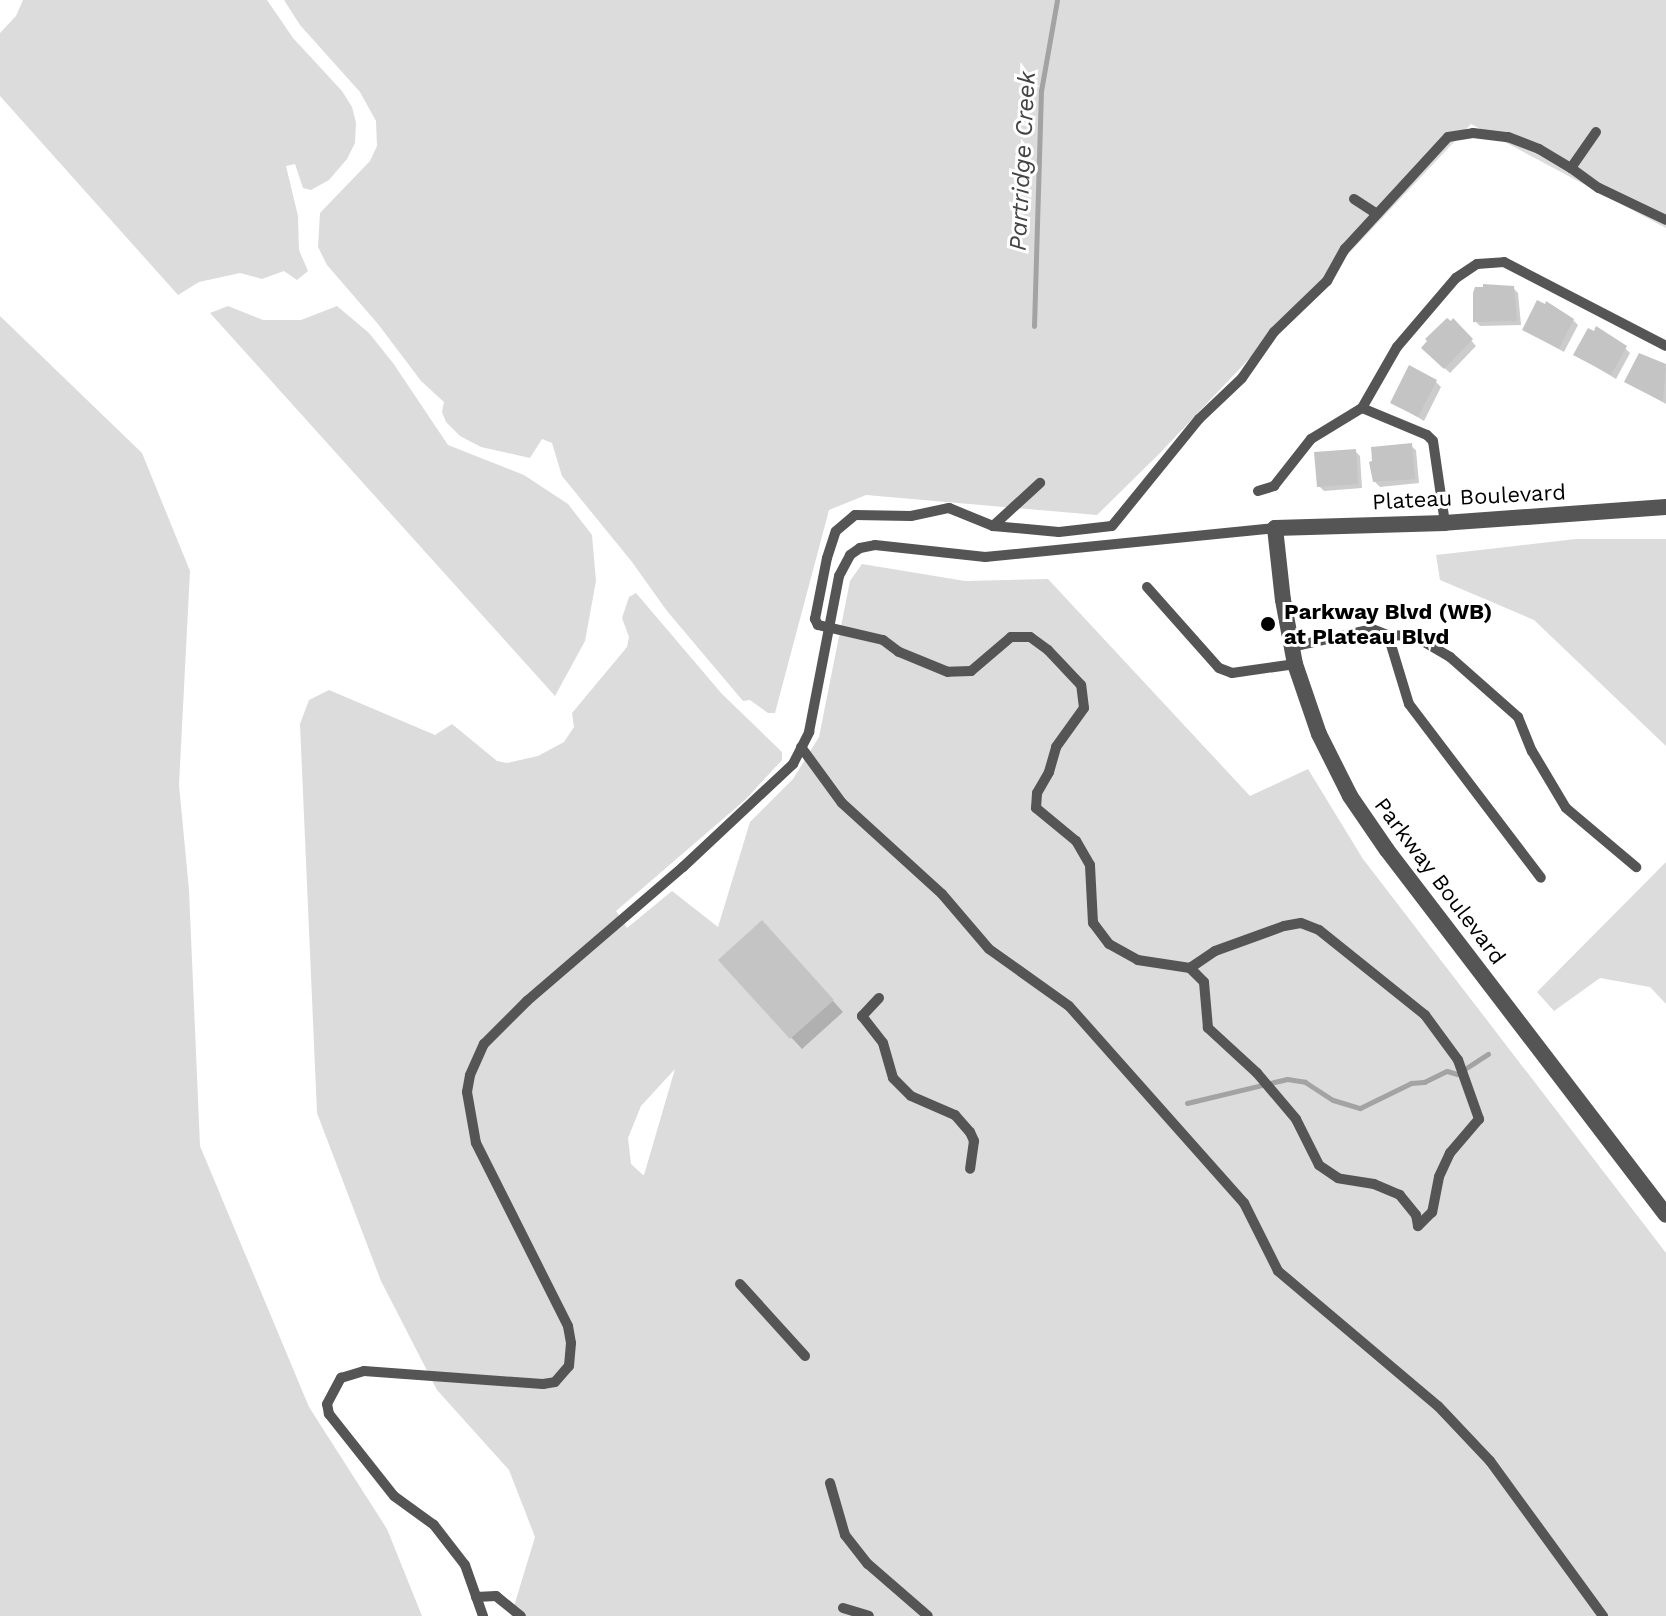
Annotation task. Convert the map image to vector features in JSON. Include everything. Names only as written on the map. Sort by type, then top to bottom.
[{"type":"street","name":"Plateau Boulevard","points":[[1275,528],[1445,523],[1666,507]]},
{"type":"street","name":"Parkway Boulevard","points":[[1275,528],[1293,655],[1325,746],[1364,817],[1666,1215]]},
{"type":"lane","points":[[1571,168],[1596,132]]},
{"type":"lane","points":[[1190,968],[1215,951],[1301,923],[1319,930],[1425,1015],[1458,1060],[1479,1119],[1450,1153],[1439,1177],[1432,1212],[1418,1226],[1416,1215],[1400,1195],[1374,1184],[1338,1178],[1319,1165],[1296,1119],[1257,1073],[1208,1028],[1204,982],[1190,968],[1138,960],[1109,944],[1093,923],[1090,865],[1076,841],[1036,808],[1037,793],[1049,772],[1056,747],[1084,708],[1081,685],[1048,650],[1030,637],[1011,637],[971,671],[948,672],[899,652],[883,640],[818,625],[815,619],[827,558],[836,531],[855,515],[911,516],[949,508],[993,526],[1059,532],[1112,526],[1199,419],[1242,378],[1274,332],[1327,281],[1345,249],[1448,137],[1473,133],[1508,137],[1539,149],[1599,188],[1666,220]]},
{"type":"lane","points":[[1354,199],[1377,214]]},
{"type":"lane","points":[[1258,491],[1274,486],[1311,439],[1362,408],[1397,347],[1456,278],[1477,264],[1504,262],[1666,346]]},
{"type":"lane","points":[[1362,408],[1427,435],[1433,441],[1445,523]]},
{"type":"lane","points":[[993,526],[1040,483]]},
{"type":"lane","points":[[483,1616],[465,1565],[434,1525],[394,1496],[329,1414],[330,1394],[341,1378],[364,1371],[543,1384],[555,1382],[562,1376],[571,1357],[568,1326],[476,1143],[467,1092],[476,1059],[495,1030],[739,818],[793,764],[809,732],[839,576],[850,555],[860,548],[875,545],[985,557],[1275,528]]},
{"type":"lane","points":[[1147,587],[1219,668],[1232,673],[1372,629],[1388,635],[1414,636],[1450,657],[1518,717],[1532,751],[1566,808],[1636,867]]},
{"type":"lane","points":[[1388,635],[1409,704],[1541,878]]},
{"type":"lane","points":[[801,747],[842,803],[942,894],[989,949],[1069,1006],[1244,1203],[1278,1271],[1438,1406],[1490,1461],[1603,1616]]},
{"type":"lane","points":[[879,998],[862,1016],[883,1043],[893,1078],[911,1096],[955,1115],[970,1132],[974,1141],[970,1169]]},
{"type":"lane","points":[[740,1284],[805,1356]]},
{"type":"lane","points":[[830,1483],[845,1535],[868,1564],[928,1616]]},
{"type":"lane","points":[[476,1597],[496,1596],[521,1616]]},
{"type":"lane","points":[[843,1608],[869,1616]]},
{"type":"shaded area","points":[[23,0],[267,0],[293,38],[342,91],[352,107],[356,123],[355,143],[347,159],[329,180],[311,190],[303,188],[295,164],[286,166],[298,216],[299,250],[308,271],[297,280],[284,271],[262,279],[240,273],[199,282],[178,295],[0,96],[0,33],[16,16]]},
{"type":"shaded area","points":[[284,0],[1666,0],[1666,228],[1471,124],[1160,453],[1097,515],[866,495],[829,510],[775,713],[768,713],[750,700],[743,701],[667,611],[632,562],[562,476],[552,443],[542,439],[530,458],[481,447],[460,436],[446,422],[442,412],[444,402],[421,381],[378,324],[327,265],[318,247],[320,213],[370,161],[377,146],[376,121],[360,92],[300,25]]},
{"type":"shaded area","points":[[228,306],[263,320],[301,320],[337,306],[369,333],[393,363],[448,445],[524,475],[568,504],[592,535],[596,581],[585,641],[555,696],[210,313]]},
{"type":"shaded area","points":[[0,316],[142,453],[190,571],[179,785],[189,890],[200,1146],[309,1407],[387,1529],[422,1616],[0,1616]]},
{"type":"shaded area","points":[[1576,539],[1666,539],[1666,746],[1534,620],[1440,580],[1436,555]]},
{"type":"shaded area","points":[[862,564],[965,581],[1048,579],[1250,796],[1308,769],[1363,859],[1666,1253],[1666,1616],[511,1616],[535,1537],[509,1470],[437,1390],[381,1281],[317,1113],[300,724],[309,700],[329,690],[435,735],[452,724],[497,761],[507,763],[538,756],[564,742],[574,727],[572,713],[627,647],[629,637],[622,618],[629,597],[636,593],[722,694],[782,752],[782,760],[745,800],[616,911],[627,928],[672,891],[718,927],[750,822],[793,779],[819,737],[850,581]],"holes":[[[675,1069],[644,1175],[631,1164],[628,1138],[641,1106]]]},
{"type":"shaded area","points":[[1666,862],[1666,1004],[1650,987],[1600,978],[1554,1011],[1537,992]]},
{"type":"building","points":[[1483,284],[1514,286],[1517,321],[1473,322],[1473,293],[1475,287],[1483,287]]},
{"type":"building","points":[[1537,300],[1545,304],[1546,301],[1574,319],[1559,349],[1522,330]]},
{"type":"building","points":[[1447,318],[1451,321],[1453,318],[1473,339],[1444,369],[1421,348],[1427,341],[1425,339]]},
{"type":"building","points":[[1596,326],[1627,346],[1611,375],[1573,355],[1588,328],[1594,331]]},
{"type":"building","points":[[1639,353],[1666,364],[1663,402],[1624,382]]},
{"type":"building","points":[[1409,365],[1437,380],[1418,417],[1390,403]]},
{"type":"building","points":[[1412,443],[1415,479],[1373,482],[1369,462],[1372,461],[1371,447]]},
{"type":"building","points":[[1356,449],[1358,484],[1317,487],[1314,452]]},
{"type":"building","points":[[762,920],[834,1000],[790,1039],[718,960]]},
{"type":"waterway","name":"Partridge Creek","points":[[1034,326],[1041,91],[1057,0]]},
{"type":"waterway","points":[[1187,1103],[1287,1079],[1305,1082],[1333,1100],[1360,1108],[1411,1083],[1424,1082],[1447,1071],[1457,1074],[1488,1054]]},
{"type":"place","name":"Parkway Blvd (WB) at Plateau Blvd","points":[[1268,624]]}]
